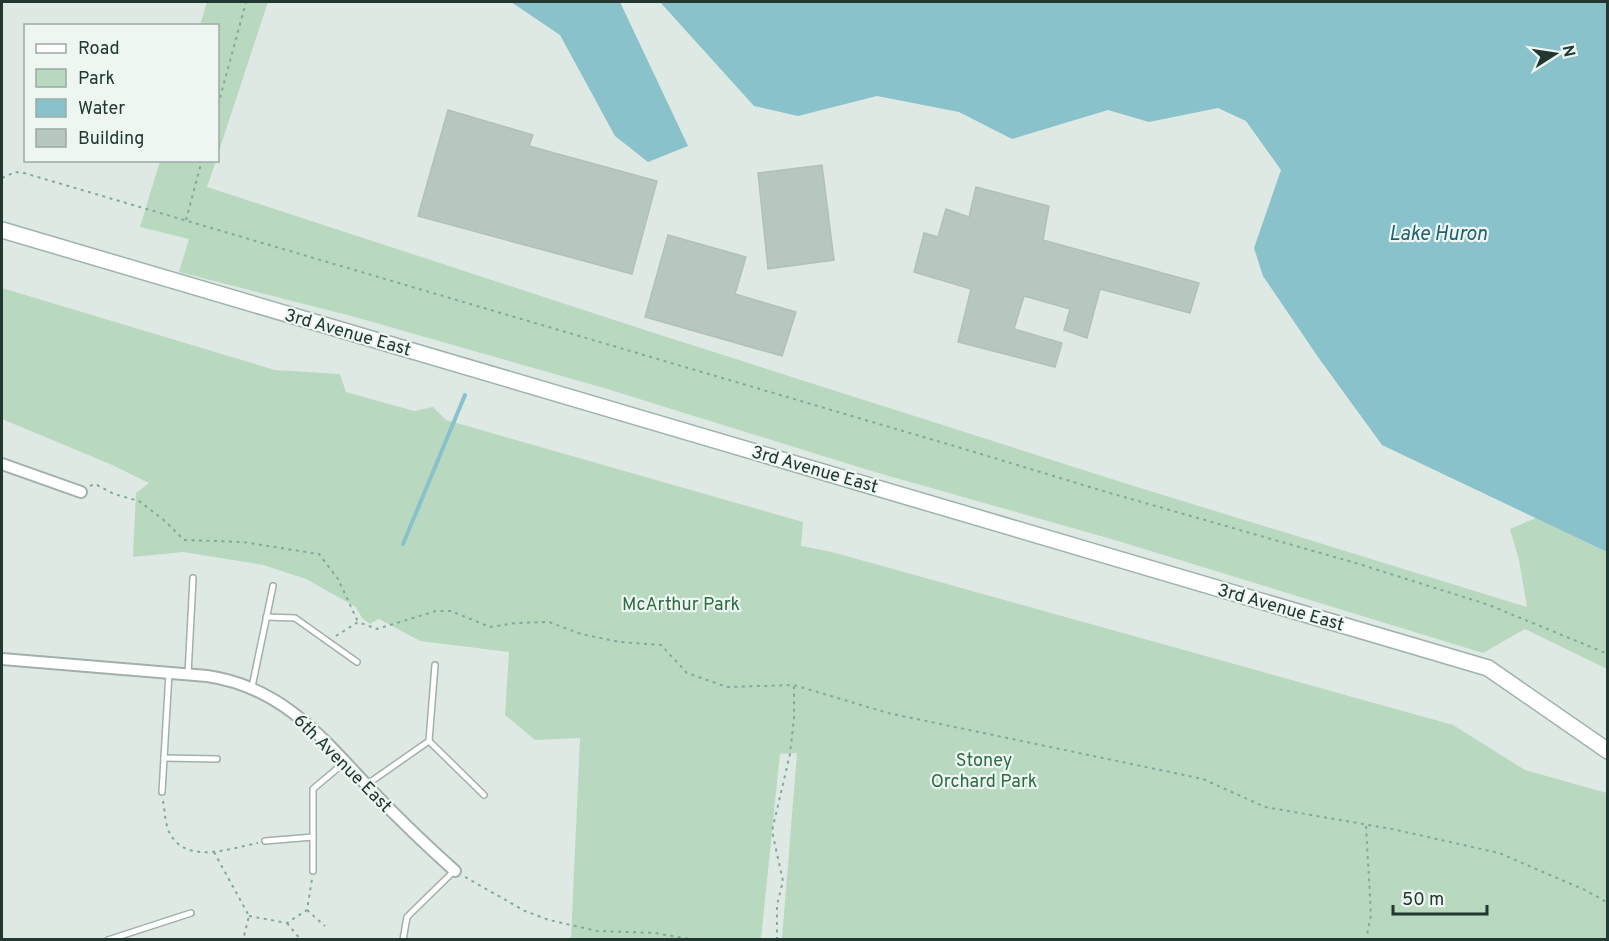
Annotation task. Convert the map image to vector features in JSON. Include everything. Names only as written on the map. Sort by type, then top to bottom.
[{"type":"main road","name":"3rd Avenue East","points":[[2,230],[1488,668],[1608,751]]},
{"type":"street","points":[[2,464],[81,492]]},
{"type":"street","name":"6th Avenue East","points":[[2,659],[188,674],[222,678],[252,687],[288,709],[315,731],[413,834],[454,871]]},
{"type":"lane","points":[[188,674],[193,579]]},
{"type":"lane","points":[[252,687],[273,586]]},
{"type":"lane","points":[[266,617],[295,618],[357,662]]},
{"type":"lane","points":[[429,741],[435,665]]},
{"type":"lane","points":[[162,792],[169,673]]},
{"type":"lane","points":[[366,785],[429,741]]},
{"type":"lane","points":[[429,741],[484,795]]},
{"type":"lane","points":[[164,758],[217,759]]},
{"type":"lane","points":[[314,871],[313,789],[345,762]]},
{"type":"lane","points":[[265,841],[313,837]]},
{"type":"lane","points":[[403,939],[407,917],[454,871]]},
{"type":"lane","points":[[108,939],[191,912]]},
{"type":"path","points":[[219,101],[246,2]]},
{"type":"path","points":[[186,220],[201,162]]},
{"type":"path","points":[[2,178],[15,172],[24,173],[1103,492],[1359,564],[1489,605],[1608,654]]},
{"type":"path","points":[[81,492],[95,484],[114,495],[139,501],[165,521],[184,540],[243,542],[319,554],[338,579],[358,622],[377,629],[436,611],[451,611],[490,627],[549,622],[580,634],[610,640],[661,645],[687,673],[727,687],[794,685],[888,713],[1203,778],[1265,807],[1366,825],[1499,853],[1585,890],[1608,903]]},
{"type":"path","points":[[329,642],[358,622]]},
{"type":"path","points":[[777,939],[777,905],[783,881],[772,831],[790,754],[794,718],[794,685]]},
{"type":"path","points":[[162,792],[169,833],[177,842],[194,853],[214,852],[265,841]]},
{"type":"path","points":[[1366,825],[1371,915],[1366,939]]},
{"type":"path","points":[[214,852],[249,916],[243,939]]},
{"type":"path","points":[[287,923],[307,910],[314,871]]},
{"type":"path","points":[[454,871],[525,911],[549,920],[597,931],[655,933],[695,939]]},
{"type":"path","points":[[307,910],[325,926]]},
{"type":"path","points":[[249,916],[287,923],[301,939]]},
{"type":"green space","points":[[207,2],[268,2],[219,151],[219,24],[200,24]]},
{"type":"green space","points":[[160,162],[216,162],[207,187],[1121,482],[1527,607],[1519,560],[1510,529],[1536,518],[1607,552],[1607,669],[1525,629],[1483,653],[1118,541],[868,470],[604,388],[355,317],[179,272],[189,239],[140,227]]},
{"type":"green space","points":[[2,288],[275,370],[340,374],[346,392],[414,411],[433,407],[446,420],[803,522],[801,546],[832,552],[1453,725],[1525,770],[1607,793],[1607,939],[782,939],[797,753],[780,754],[761,939],[571,939],[580,738],[535,740],[505,715],[509,652],[420,641],[379,619],[370,624],[362,618],[356,607],[306,579],[263,565],[183,552],[133,557],[136,493],[149,483],[110,464],[2,419]]},
{"type":"water","points":[[511,2],[620,2],[688,146],[648,162],[615,136],[560,35]]},
{"type":"water","name":"Lake Huron","points":[[660,2],[1607,2],[1607,552],[1382,445],[1263,276],[1254,248],[1281,170],[1246,121],[1218,108],[1149,122],[1108,110],[1012,139],[959,112],[877,96],[798,116],[754,106]]},
{"type":"building","points":[[448,110],[533,135],[529,146],[657,181],[632,274],[418,216]]},
{"type":"building","points":[[822,165],[834,260],[768,269],[758,173]]},
{"type":"building","points":[[976,187],[1049,206],[1043,240],[1199,283],[1190,313],[1100,289],[1087,338],[1064,330],[1070,309],[1024,296],[1014,329],[1062,343],[1055,367],[958,342],[971,289],[914,272],[924,233],[938,237],[946,209],[969,217]]},
{"type":"building","points":[[668,235],[746,257],[735,294],[796,312],[782,356],[645,317]]},
{"type":"waterway","points":[[403,544],[465,395]]},
{"type":"park label","name":"McArthur Park","points":[[681,604]]},
{"type":"park label","name":"Stoney Orchard Park","points":[[984,770]]}]
